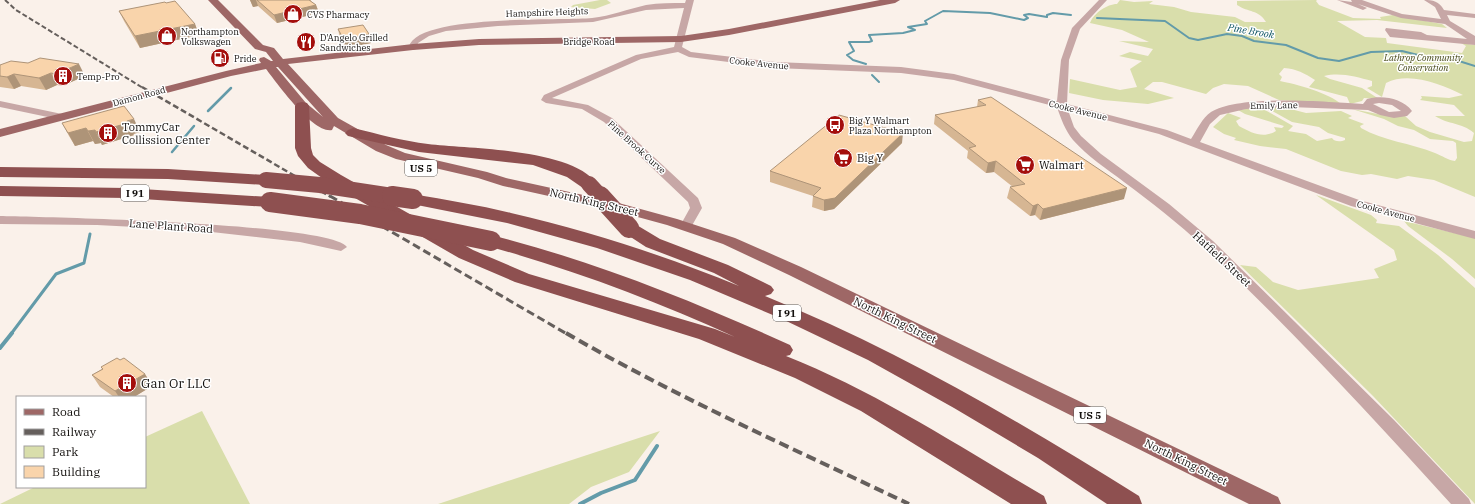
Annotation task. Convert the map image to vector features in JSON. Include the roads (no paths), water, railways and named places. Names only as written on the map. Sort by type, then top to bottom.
[{"type":"highway","points":[[302,106],[303,148],[306,156],[314,165],[335,179],[466,254],[522,278],[720,339],[803,372],[869,405],[1034,504]]},
{"type":"highway","points":[[353,133],[428,149],[545,162],[574,172],[590,184],[628,228],[653,243],[720,269],[804,310],[923,378]]},
{"type":"highway","name":"I 91","points":[[0,172],[168,174],[320,185],[459,207],[543,226],[649,258],[706,279],[809,322],[923,378],[1050,453],[1130,504]]},
{"type":"highway","name":"I 91","points":[[0,191],[126,193],[270,202],[375,217],[491,241],[564,262],[635,286],[700,312],[836,377],[906,416],[979,460],[1044,504]]},
{"type":"main road","name":"US 5","points":[[213,0],[259,47],[270,50],[280,62]]},
{"type":"main road","name":"Bridge Road","points":[[280,62],[413,47],[526,40],[680,44],[729,32],[895,0]]},
{"type":"main road","name":"US 5","points":[[259,47],[259,53],[267,64]]},
{"type":"main road","name":"Damon Road","points":[[0,133],[267,64],[280,62]]},
{"type":"main road","name":"North King Street","points":[[280,62],[334,121],[381,148],[401,156],[482,175],[503,182],[615,206],[686,226],[729,241],[795,271],[1270,504]]},
{"type":"main road","name":"North King Street","points":[[267,64],[302,106],[339,135],[375,153],[440,173],[476,180],[503,182]]},
{"type":"street","name":"Hatfield Street","points":[[1102,0],[1076,28],[1065,60],[1062,106],[1069,127],[1078,138],[1098,156],[1166,207],[1208,244],[1291,325],[1388,424],[1462,504]]},
{"type":"street","points":[[1344,0],[1341,0],[1361,8],[1373,7]]},
{"type":"street","points":[[1355,0],[1401,16],[1447,22],[1475,41]]},
{"type":"street","points":[[1428,0],[1443,12],[1447,22]]},
{"type":"street","points":[[680,44],[689,3]]},
{"type":"street","name":"Hampshire Heights","points":[[413,47],[414,42],[419,37],[446,28],[485,24],[595,20],[644,8],[689,3]]},
{"type":"street","points":[[1443,12],[1475,16]]},
{"type":"street","points":[[1425,38],[1475,41]]},
{"type":"street","name":"Cooke Avenue","points":[[680,44],[689,54],[782,65],[922,72],[954,77],[1140,126],[1194,143],[1355,203],[1475,235]]},
{"type":"street","name":"Pine Brook Curve","points":[[680,44],[639,57],[547,97],[546,100],[579,105],[608,120],[694,200],[696,208],[686,226]]},
{"type":"street","points":[[0,104],[62,116]]},
{"type":"street","name":"Emily Lane","points":[[1194,143],[1211,117],[1229,108],[1269,105],[1370,107]]},
{"type":"street","name":"Lane Plant Road","points":[[0,220],[164,224],[295,238],[324,242],[341,247]]},
{"type":"waterway","name":"Pine Brook","points":[[866,64],[853,60],[847,55],[854,51],[849,42],[869,42],[872,41],[869,35],[903,33],[915,30],[908,27],[927,24],[925,21],[943,11],[990,13],[1024,20],[1028,18],[1024,15],[1029,14],[1047,17],[1047,15],[1053,13],[1071,15]]},
{"type":"waterway","name":"Pine Brook","points":[[1097,18],[1165,21],[1189,38],[1198,40],[1227,34],[1242,36],[1254,41],[1286,45],[1318,58],[1339,61],[1371,52],[1402,51],[1430,58],[1446,57],[1475,66]]},
{"type":"waterway","name":"Pine Brook","points":[[872,75],[879,82]]},
{"type":"waterway","points":[[208,111],[231,88]]},
{"type":"waterway","points":[[172,152],[194,126]]},
{"type":"waterway","points":[[11,334],[56,274],[84,263],[90,234]]},
{"type":"waterway","points":[[0,348],[12,333]]},
{"type":"waterway","name":"Pine Brook","points":[[580,504],[601,493],[635,480],[657,446]]},
{"type":"railway","points":[[5,0],[16,10],[143,88]]},
{"type":"railway","points":[[142,87],[331,197]]},
{"type":"railway","points":[[330,196],[567,334]]},
{"type":"railway","points":[[566,333],[693,401],[909,504]]},
{"type":"place","name":"CVS Pharmacy","points":[[293,14]]},
{"type":"place","name":"Northampton Volkswagen","points":[[167,36]]},
{"type":"place","name":"D'Angelo Grilled Sandwiches","points":[[306,42]]},
{"type":"place","name":"Pride","points":[[220,58]]},
{"type":"place","name":"Temp-Pro","points":[[63,76]]},
{"type":"place","name":"Big Y Walmart Plaza Northampton","points":[[835,125]]},
{"type":"place","name":"TommyCar Collission Center","points":[[108,133]]},
{"type":"place","name":"Big Y","points":[[843,158]]},
{"type":"place","name":"Walmart","points":[[1025,165]]},
{"type":"place","name":"Gan Or LLC","points":[[127,383]]},
{"type":"park label","name":"Lathrop Community Conservation","points":[[1423,62]]}]
